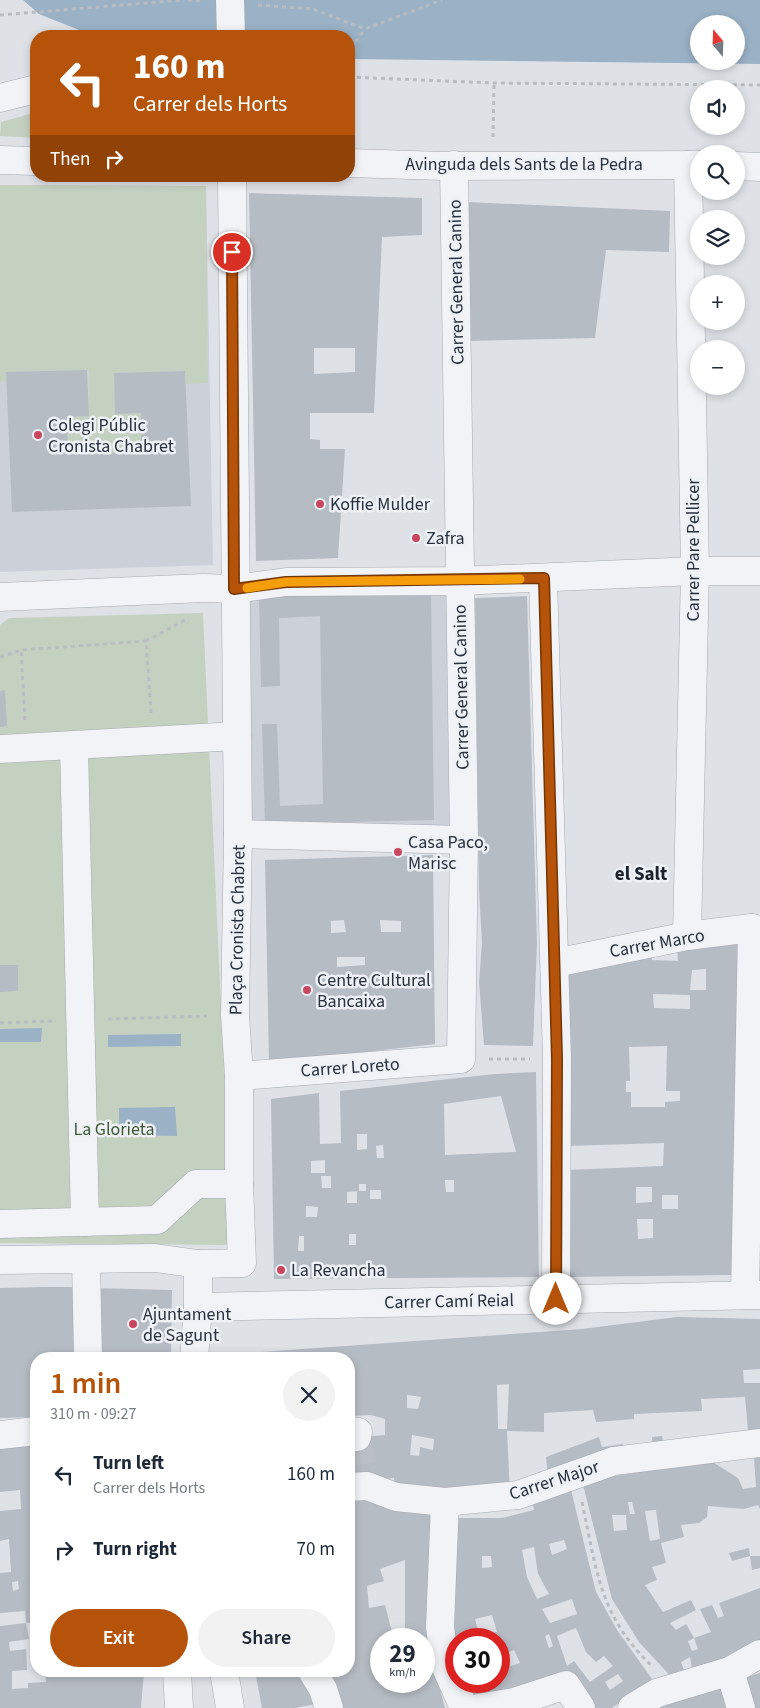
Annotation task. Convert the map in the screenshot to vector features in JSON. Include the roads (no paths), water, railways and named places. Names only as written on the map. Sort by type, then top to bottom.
[{"type":"street","points":[[231,2],[231,30]]},
{"type":"street","points":[[0,98],[30,90]]},
{"type":"street","points":[[0,160],[30,161]]},
{"type":"street","name":"Avinguda dels Sants de la Pedra","points":[[355,163],[690,165]]},
{"type":"street","name":"Carrer General Canino","points":[[454,165],[464,840],[461,1059]]},
{"type":"street","points":[[745,166],[760,167]]},
{"type":"street","name":"Plaça Cronista Chabret","points":[[0,1260],[155,1258],[198,1264],[242,1263],[239,1184],[239,1076],[235,1015],[238,834],[234,589],[232,182]]},
{"type":"street","name":"Carrer Pare Pellicer","points":[[687,936],[695,571],[693,200]]},
{"type":"street","points":[[0,597],[203,588],[234,589],[286,582],[459,581],[695,571],[760,571]]},
{"type":"street","points":[[544,578],[557,1059],[556,1299]]},
{"type":"street","points":[[0,749],[237,736]]},
{"type":"street","points":[[74,746],[85,1222]]},
{"type":"street","points":[[238,834],[464,840]]},
{"type":"street","points":[[752,1295],[756,929]]},
{"type":"street","name":"Carrer Marco","points":[[555,963],[687,936],[756,929]]},
{"type":"street","name":"Carrer Loreto","points":[[239,1076],[461,1059]]},
{"type":"street","points":[[0,1224],[157,1220],[196,1184],[239,1184]]},
{"type":"street","points":[[86,1260],[88,1352]]},
{"type":"street","points":[[195,1352],[198,1307],[198,1264]]},
{"type":"street","name":"Carrer Camí Reial","points":[[198,1307],[752,1295]]},
{"type":"street","points":[[0,1435],[30,1432]]},
{"type":"street","name":"Carrer Major","points":[[355,1487],[367,1486],[396,1497],[444,1502],[518,1495],[614,1461],[760,1443]]},
{"type":"street","points":[[444,1502],[440,1627],[445,1665],[464,1708]]},
{"type":"street","points":[[632,1708],[657,1693],[730,1671],[760,1654]]},
{"type":"street","points":[[730,1671],[741,1708]]},
{"type":"street","points":[[177,1677],[180,1708]]},
{"type":"street","points":[[225,1677],[230,1708]]},
{"type":"street","points":[[316,1677],[323,1689],[329,1708]]},
{"type":"street","points":[[478,1708],[514,1702],[566,1685],[581,1708]]},
{"type":"water","points":[[23,0],[760,0],[760,64],[745,64],[745,15],[690,15],[690,63],[355,59],[355,30],[79,30],[39,14]]},
{"type":"water","points":[[42,1028],[41,1042],[0,1042],[0,1029]]},
{"type":"water","points":[[181,1034],[181,1046],[108,1047],[108,1035]]},
{"type":"water","points":[[175,1107],[177,1136],[119,1135],[119,1108]]},
{"type":"tunnel","points":[[357,1437],[367,1486]]},
{"type":"place","name":"Colegi Públic Cronista Chabret","points":[[38,435]]},
{"type":"place","name":"Koffie Mulder","points":[[320,504]]},
{"type":"place","name":"Zafra","points":[[416,538]]},
{"type":"place","name":"Casa Paco, Marisc","points":[[398,852]]},
{"type":"place","name":"Centre Cultural Bancaixa","points":[[307,990]]},
{"type":"place","name":"La Revancha","points":[[281,1270]]},
{"type":"place","name":"Ajuntament de Sagunt","points":[[133,1324]]},
{"type":"district","name":"el Salt","points":[[641,873]]},
{"type":"park label","name":"La Glorieta","points":[[114,1129]]}]
